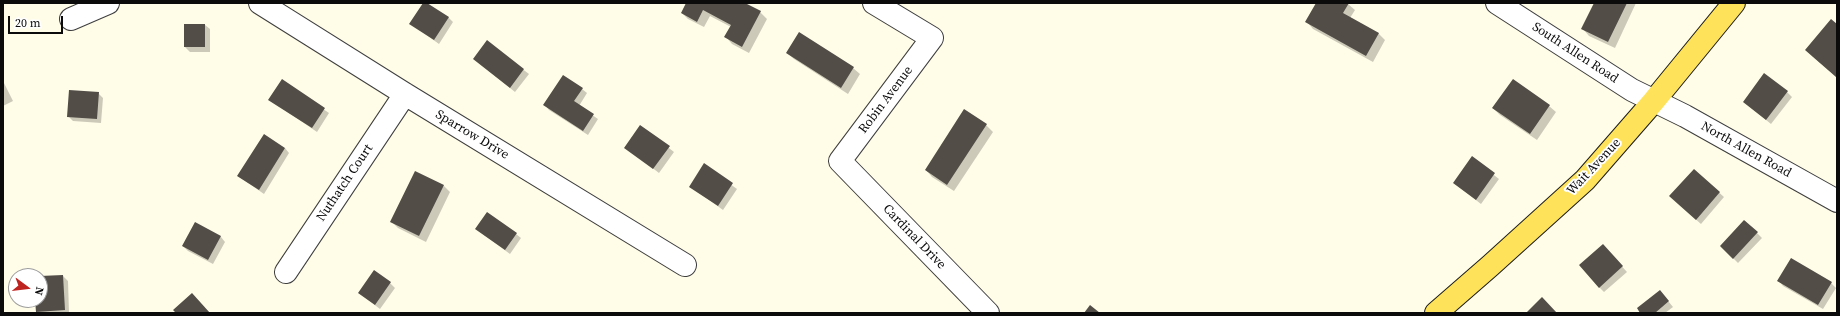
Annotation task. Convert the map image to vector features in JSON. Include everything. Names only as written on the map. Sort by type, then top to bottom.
[{"type":"main road","name":"Wait Avenue","points":[[1436,313],[1585,180],[1653,102],[1734,3]]},
{"type":"street","points":[[71,19],[108,3]]},
{"type":"street","name":"Sparrow Drive","points":[[260,3],[405,94],[685,265]]},
{"type":"street","name":"Robin Avenue","points":[[840,161],[932,38],[874,3]]},
{"type":"street","name":"South Allen Road","points":[[1497,3],[1653,102]]},
{"type":"street","name":"Nuthatch Court","points":[[286,272],[405,94]]},
{"type":"street","name":"North Allen Road","points":[[1653,102],[1686,116],[1837,201]]},
{"type":"street","name":"Cardinal Drive","points":[[840,161],[988,313]]},
{"type":"building","points":[[423,3],[427,3],[449,17],[434,40],[409,24]]},
{"type":"building","points":[[686,3],[745,3],[761,11],[742,47],[724,37],[731,25],[703,10],[697,22],[681,13]]},
{"type":"building","points":[[1316,3],[1349,3],[1343,13],[1379,33],[1366,56],[1305,22]]},
{"type":"building","points":[[1594,3],[1627,3],[1608,42],[1581,29]]},
{"type":"building","points":[[1831,19],[1837,24],[1836,77],[1805,50]]},
{"type":"building","points":[[184,24],[205,24],[205,47],[184,47]]},
{"type":"building","points":[[799,32],[854,67],[841,88],[786,53]]},
{"type":"building","points":[[487,40],[524,69],[510,88],[473,59]]},
{"type":"building","points":[[1764,73],[1788,91],[1766,120],[1743,102]]},
{"type":"building","points":[[563,75],[583,88],[574,101],[594,114],[583,131],[543,105]]},
{"type":"building","points":[[282,79],[325,108],[312,128],[268,100]]},
{"type":"building","points":[[1513,79],[1550,105],[1530,134],[1492,108]]},
{"type":"building","points":[[69,90],[99,92],[97,119],[67,117]]},
{"type":"building","points":[[964,109],[987,124],[947,185],[925,170]]},
{"type":"building","points":[[640,125],[670,146],[653,169],[624,148]]},
{"type":"building","points":[[264,134],[285,148],[259,190],[237,176]]},
{"type":"building","points":[[1472,156],[1495,173],[1476,200],[1453,183]]},
{"type":"building","points":[[704,163],[733,183],[718,206],[689,187]]},
{"type":"building","points":[[1694,169],[1720,192],[1696,220],[1669,196]]},
{"type":"building","points":[[415,171],[444,185],[419,236],[390,222]]},
{"type":"building","points":[[487,212],[517,233],[505,250],[475,229]]},
{"type":"building","points":[[1744,220],[1758,232],[1733,259],[1720,246]]},
{"type":"building","points":[[195,222],[221,236],[208,260],[182,246]]},
{"type":"building","points":[[1603,244],[1623,266],[1599,288],[1579,265]]},
{"type":"building","points":[[1791,258],[1832,282],[1818,305],[1777,281]]},
{"type":"building","points":[[374,270],[391,282],[375,305],[358,293]]},
{"type":"building","points":[[63,275],[65,310],[36,312],[36,308],[48,308],[48,276]]},
{"type":"building","points":[[1660,290],[1669,301],[1655,313],[1640,313],[1637,308]]},
{"type":"building","points":[[192,293],[210,313],[176,313],[173,310]]},
{"type":"building","points":[[1542,297],[1557,313],[1526,313]]},
{"type":"building","points":[[1090,305],[1100,313],[1084,313]]}]
